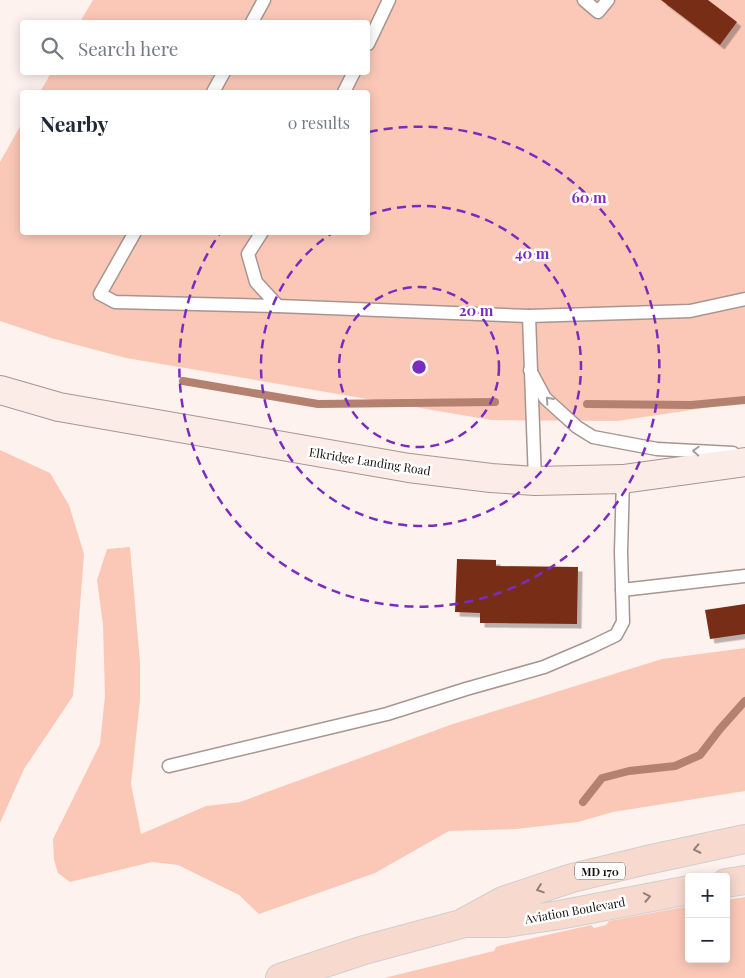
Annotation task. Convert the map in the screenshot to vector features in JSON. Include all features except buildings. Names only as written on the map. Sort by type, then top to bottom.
[{"type":"main road","name":"Elkridge Landing Road","points":[[0,390],[59,407],[448,473],[535,481],[623,479],[745,462]]},
{"type":"main road","name":"Aviation Boulevard","points":[[280,978],[364,950],[461,924],[503,901],[572,878],[745,840]]},
{"type":"main road","points":[[730,883],[745,880]]},
{"type":"main road","name":"Aviation Boulevard","points":[[461,924],[506,923],[685,891]]},
{"type":"lane","points":[[253,20],[264,0]]},
{"type":"lane","points":[[370,40],[389,0]]},
{"type":"lane","points":[[584,0],[598,12],[608,0]]},
{"type":"lane","points":[[213,90],[222,75]]},
{"type":"lane","points":[[345,90],[352,75]]},
{"type":"lane","points":[[132,235],[100,294],[115,302],[278,306],[529,316],[690,311],[745,299]]},
{"type":"lane","points":[[260,235],[248,254],[256,282],[278,306]]},
{"type":"lane","points":[[529,316],[535,481]]},
{"type":"lane","points":[[530,370],[546,398],[577,427],[594,438],[657,449],[745,454]]},
{"type":"lane","points":[[169,766],[387,714],[544,667],[591,648],[616,635],[623,622],[621,552],[623,479]]},
{"type":"lane","points":[[622,590],[745,576]]},
{"type":"shaded area","points":[[93,0],[745,0],[745,402],[617,421],[491,420],[126,358],[51,338],[0,321],[0,162],[20,127],[20,235],[370,235],[370,90],[41,90],[50,75],[370,75],[370,20],[81,20]]},
{"type":"shaded area","points":[[0,450],[50,473],[69,505],[84,554],[73,696],[24,769],[0,823]]},
{"type":"shaded area","points":[[130,547],[140,662],[140,700],[131,784],[141,834],[206,806],[240,802],[450,725],[662,659],[745,648],[745,791],[613,812],[578,822],[516,829],[449,831],[375,873],[259,914],[239,895],[178,865],[152,862],[70,882],[58,873],[54,860],[53,839],[100,744],[105,696],[103,625],[97,580],[107,549]]},
{"type":"shaded area","points":[[745,897],[745,978],[384,978],[494,951],[496,947],[502,945],[591,925],[594,928],[606,925],[609,921],[685,907],[685,963],[730,963],[730,899]]},
{"type":"waterway","points":[[183,381],[318,404],[495,402]]},
{"type":"waterway","points":[[587,404],[691,405],[745,400]]},
{"type":"waterway","points":[[583,802],[602,778],[629,771],[675,766],[700,755],[745,701]]}]
